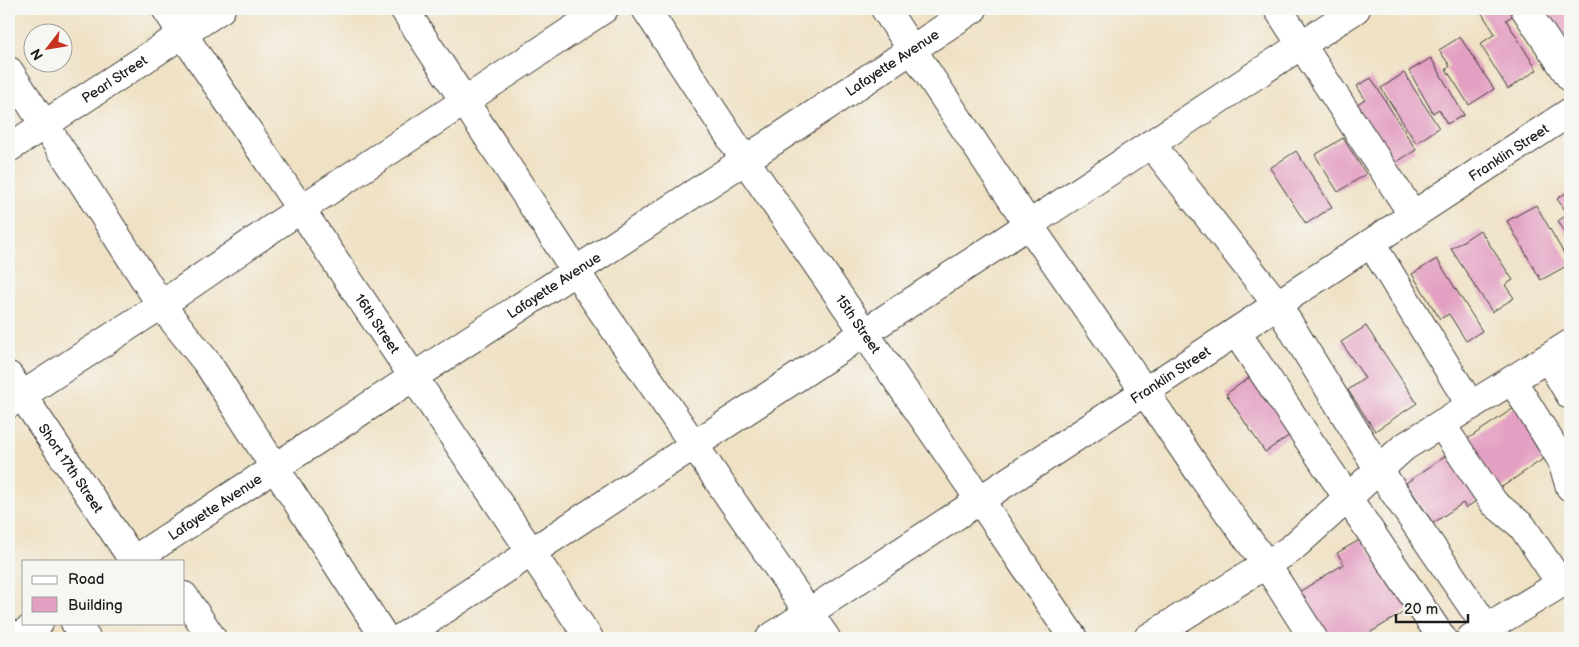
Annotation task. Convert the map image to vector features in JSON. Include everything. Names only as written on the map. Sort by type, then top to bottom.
[{"type":"street","name":"16th Street","points":[[166,9],[589,638]]},
{"type":"street","name":"Pearl Street","points":[[9,148],[221,9]]},
{"type":"street","points":[[404,9],[575,270],[826,638]]},
{"type":"street","points":[[13,392],[160,305],[604,9]]},
{"type":"street","name":"15th Street","points":[[646,9],[745,160],[1073,638]]},
{"type":"street","points":[[884,9],[1204,480],[1266,564],[1313,638]]},
{"type":"street","name":"Lafayette Avenue","points":[[144,557],[274,468],[973,9]]},
{"type":"street","points":[[1278,9],[1413,215]]},
{"type":"street","points":[[401,638],[1356,9]]},
{"type":"street","points":[[1525,9],[1570,77]]},
{"type":"street","points":[[9,71],[160,305],[208,364],[385,638]]},
{"type":"street","name":"Franklin Street","points":[[770,638],[1570,112]]},
{"type":"street","points":[[1151,144],[1277,304],[1479,633],[1566,581],[1522,526],[1494,503],[1441,424]]},
{"type":"street","points":[[1371,243],[1471,406]]},
{"type":"street","points":[[1236,332],[1442,638]]},
{"type":"street","points":[[1148,638],[1291,548],[1404,447],[1570,344]]},
{"type":"street","points":[[1548,358],[1570,395]]},
{"type":"street","points":[[1512,380],[1561,459],[1570,487]]},
{"type":"street","name":"Short 17th Street","points":[[13,392],[144,557]]},
{"type":"street","points":[[185,598],[212,638]]},
{"type":"street","points":[[16,638],[37,624]]},
{"type":"street","points":[[77,624],[86,638]]},
{"type":"building","points":[[1485,9],[1517,9],[1519,12],[1506,20],[1537,70],[1508,89],[1480,44],[1495,34],[1481,12]]},
{"type":"building","points":[[1534,9],[1568,9],[1570,13],[1570,45],[1558,52]]},
{"type":"building","points":[[1460,37],[1494,89],[1469,105],[1446,69],[1450,66],[1439,50]]},
{"type":"building","points":[[1431,58],[1464,115],[1447,124],[1439,109],[1433,113],[1409,71]]},
{"type":"building","points":[[1404,73],[1439,128],[1416,143],[1381,88]]},
{"type":"building","points":[[1371,78],[1416,150],[1395,163],[1382,143],[1374,148],[1350,109],[1365,99],[1357,86]]},
{"type":"building","points":[[1343,138],[1366,174],[1338,192],[1315,155]]},
{"type":"building","points":[[1296,151],[1332,207],[1306,224],[1270,168]]},
{"type":"building","points":[[1570,190],[1570,240],[1558,221],[1568,214],[1557,199]]},
{"type":"building","points":[[1536,205],[1570,264],[1541,280],[1507,221]]},
{"type":"building","points":[[1480,230],[1513,280],[1505,285],[1514,298],[1492,312],[1451,249]]},
{"type":"building","points":[[1437,259],[1482,331],[1466,341],[1449,314],[1440,319],[1412,274]]},
{"type":"building","points":[[1366,326],[1417,403],[1375,431],[1348,390],[1365,378],[1341,342]]},
{"type":"building","points":[[1253,375],[1293,433],[1265,452],[1226,394]]},
{"type":"building","points":[[1517,406],[1549,455],[1493,493],[1460,444]]},
{"type":"building","points":[[1450,453],[1480,498],[1466,508],[1463,503],[1433,523],[1406,483]]},
{"type":"building","points":[[1361,539],[1411,608],[1361,638],[1327,638],[1299,592],[1344,564],[1337,553]]}]
